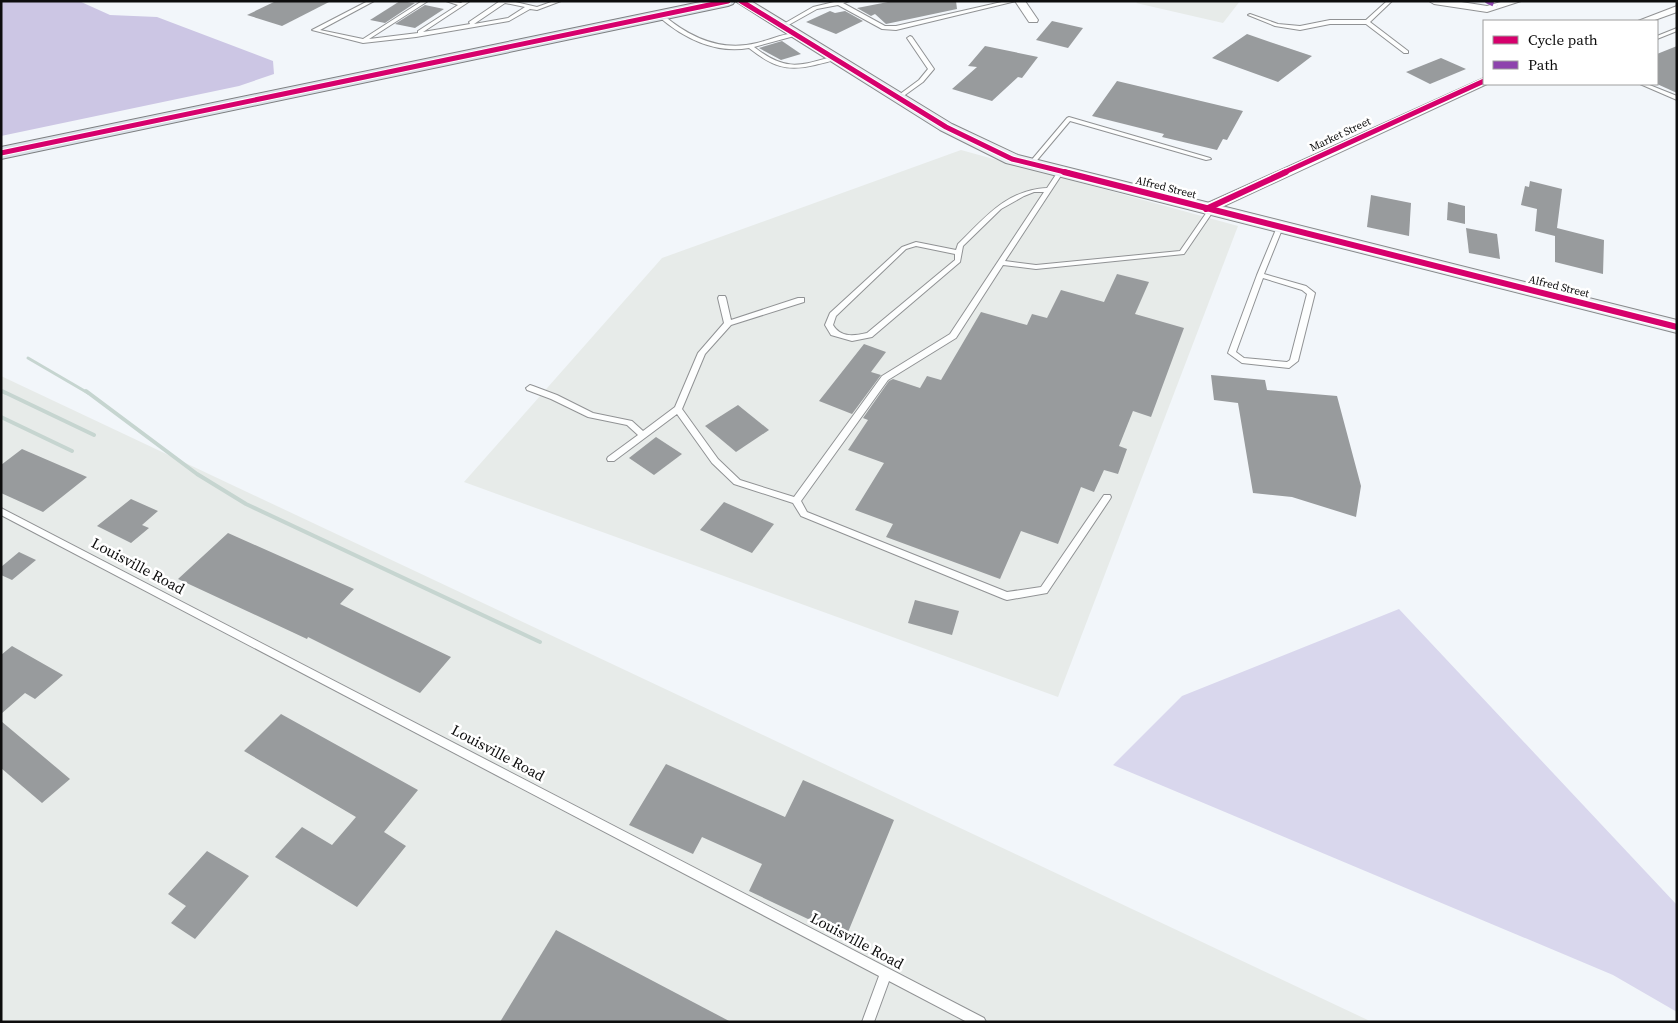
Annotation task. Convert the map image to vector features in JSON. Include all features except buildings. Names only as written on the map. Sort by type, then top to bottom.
[{"type":"main road","points":[[1,153],[660,15],[688,6],[728,1]]},
{"type":"main road","name":"Alfred Street","points":[[741,1],[946,127],[1012,159],[1677,327]]},
{"type":"street","points":[[1020,1],[1033,20]]},
{"type":"street","points":[[1434,1],[1487,9],[1516,1]]},
{"type":"street","points":[[1647,20],[1677,9]]},
{"type":"street","name":"Market Street","points":[[1208,209],[1483,82]]},
{"type":"lane","points":[[372,1],[315,30],[363,41],[416,35],[509,19],[529,7]]},
{"type":"lane","points":[[363,41],[426,1]]},
{"type":"lane","points":[[448,1],[466,3]]},
{"type":"lane","points":[[467,26],[504,1],[537,9],[560,1]]},
{"type":"lane","points":[[660,15],[683,34],[716,44],[738,48],[789,30],[802,17],[816,8],[836,2],[848,1]]},
{"type":"lane","points":[[836,2],[884,28],[896,28],[1014,1]]},
{"type":"lane","points":[[1367,22],[1390,1]]},
{"type":"lane","points":[[416,35],[466,3]]},
{"type":"lane","points":[[1250,15],[1277,24],[1300,28],[1330,22],[1367,22],[1406,52]]},
{"type":"lane","points":[[1658,38],[1677,29]]},
{"type":"lane","points":[[898,98],[921,81],[931,69],[910,38]]},
{"type":"lane","points":[[749,45],[763,58],[778,66],[792,67],[834,58]]},
{"type":"lane","points":[[1645,85],[1677,98]]},
{"type":"lane","points":[[1031,164],[1069,120],[1208,158]]},
{"type":"lane","points":[[796,501],[885,378],[953,336],[1061,171]]},
{"type":"lane","points":[[959,253],[916,244],[904,248],[832,315],[829,325],[834,333],[852,339],[869,334],[958,261],[959,253],[960,245],[1014,198],[1033,189],[1047,190]]},
{"type":"lane","points":[[1001,263],[1036,266],[1182,253],[1208,209]]},
{"type":"lane","points":[[1260,275],[1304,288],[1311,292],[1294,361],[1289,365],[1242,360],[1232,353],[1260,275],[1280,227]]},
{"type":"lane","points":[[722,298],[728,323]]},
{"type":"lane","points":[[611,459],[678,410],[702,352],[728,323],[800,300]]},
{"type":"lane","points":[[530,388],[591,415],[629,423],[643,435]]},
{"type":"lane","points":[[678,410],[715,461],[737,482],[796,501],[804,514],[1007,596],[1044,590],[1107,497]]},
{"type":"lane","name":"Louisville Road","points":[[1,512],[980,1022]]},
{"type":"lane","points":[[868,1022],[886,973]]},
{"type":"shaded area","points":[[1,1],[79,1],[110,15],[157,17],[273,61],[274,74],[239,86],[1,136]]},
{"type":"shaded area","points":[[1139,1],[1240,1],[1223,23],[1136,3]]},
{"type":"shaded area","points":[[961,150],[1238,226],[1058,697],[464,482],[662,258]]},
{"type":"shaded area","points":[[1,376],[1372,1022],[1,1022]]},
{"type":"shaded area","points":[[1399,609],[1677,905],[1677,1012],[1613,975],[1113,765],[1182,696]]},
{"type":"railway","points":[[28,358],[88,393]]},
{"type":"railway","points":[[1,391],[5,393]]},
{"type":"railway","points":[[2,391],[94,435]]},
{"type":"railway","points":[[86,391],[197,474],[246,504],[540,642]]},
{"type":"railway","points":[[1,417],[72,451]]},
{"type":"marked path","points":[[1486,1],[1497,6]]},
{"type":"cycle path","points":[[1,153],[728,1]]},
{"type":"cycle path","points":[[741,1],[946,127],[1012,159],[1677,327]]},
{"type":"cycle path","points":[[1206,209],[1483,81]]}]
